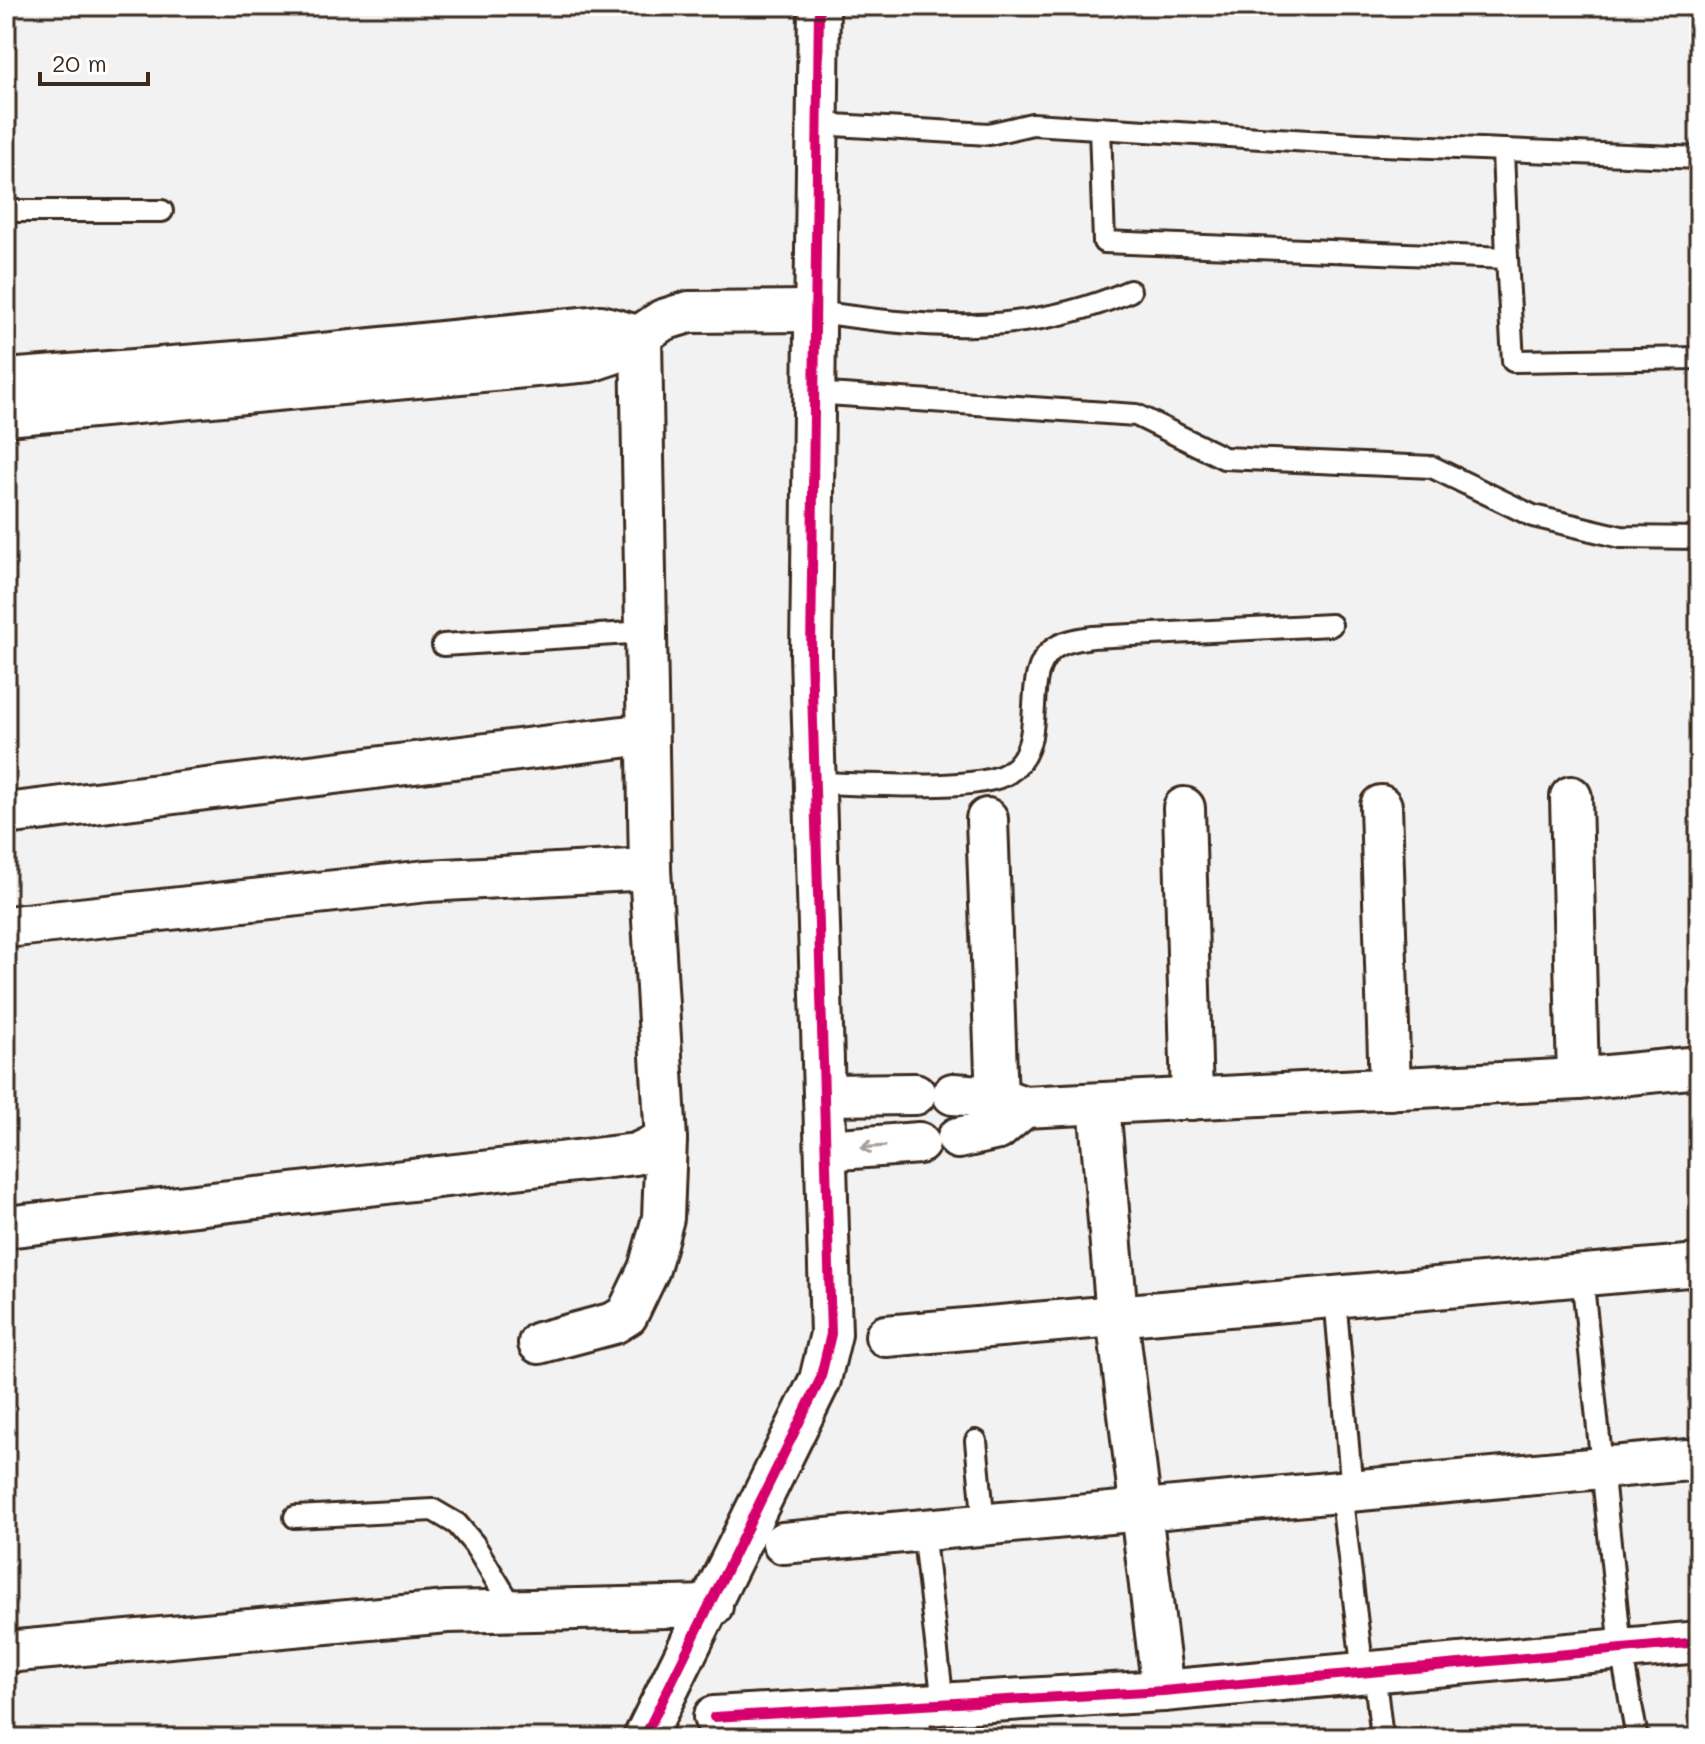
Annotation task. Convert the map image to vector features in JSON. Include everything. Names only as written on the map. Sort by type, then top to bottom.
[{"type":"street","points":[[644,1738],[712,1606],[820,1380],[831,1334],[812,783],[813,311],[819,6]]},
{"type":"street","points":[[6,415],[590,361],[641,337],[663,320],[689,312],[813,311]]},
{"type":"street","points":[[6,380],[262,360],[601,326],[641,337]]},
{"type":"street","points":[[539,1343],[614,1323],[627,1315],[649,1269],[663,1218],[666,1140],[650,869],[641,337]]},
{"type":"street","points":[[6,814],[646,734]]},
{"type":"street","points":[[1571,797],[1578,1079]]},
{"type":"street","points":[[1381,806],[1390,1089]]},
{"type":"street","points":[[1184,808],[1192,1099]]},
{"type":"street","points":[[987,819],[1006,1111]]},
{"type":"street","points":[[6,927],[427,881],[650,869]]},
{"type":"street","points":[[824,1095],[934,1094],[1006,1111],[1578,1079],[1699,1067]]},
{"type":"street","points":[[1099,1104],[1117,1316],[1163,1691]]},
{"type":"street","points":[[826,1150],[938,1140],[1006,1111]]},
{"type":"street","points":[[6,1227],[636,1154],[666,1140]]},
{"type":"street","points":[[886,1336],[1699,1265]]},
{"type":"street","points":[[783,1543],[1699,1459]]},
{"type":"street","points":[[6,1652],[513,1608],[712,1606]]},
{"type":"street","points":[[714,1717],[927,1715],[1699,1642]]},
{"type":"lane","points":[[817,124],[989,134],[1032,124],[1699,158]]},
{"type":"lane","points":[[1100,128],[1104,242],[1507,258]]},
{"type":"lane","points":[[1503,150],[1513,361],[1699,358]]},
{"type":"lane","points":[[6,211],[162,211]]},
{"type":"lane","points":[[813,311],[882,322],[952,325],[1033,322],[1087,310],[1130,291]]},
{"type":"lane","points":[[813,393],[1136,415],[1224,458],[1432,467],[1533,516],[1621,537],[1699,538]]},
{"type":"lane","points":[[812,783],[978,783],[1007,774],[1023,758],[1032,735],[1037,679],[1042,663],[1051,650],[1067,642],[1092,637],[1331,625]]},
{"type":"lane","points":[[443,645],[645,632]]},
{"type":"lane","points":[[1582,1275],[1605,1468],[1621,1649],[1637,1738]]},
{"type":"lane","points":[[1335,1297],[1346,1492],[1368,1672],[1382,1738]]},
{"type":"lane","points":[[976,1441],[984,1525]]},
{"type":"lane","points":[[295,1517],[433,1510],[457,1524],[474,1544],[513,1608]]},
{"type":"lane","points":[[923,1530],[927,1715]]},
{"type":"cycle path","points":[[644,1738],[820,1380],[831,1334],[811,654],[819,6]]},
{"type":"cycle path","points":[[714,1717],[1163,1691],[1699,1642]]}]
